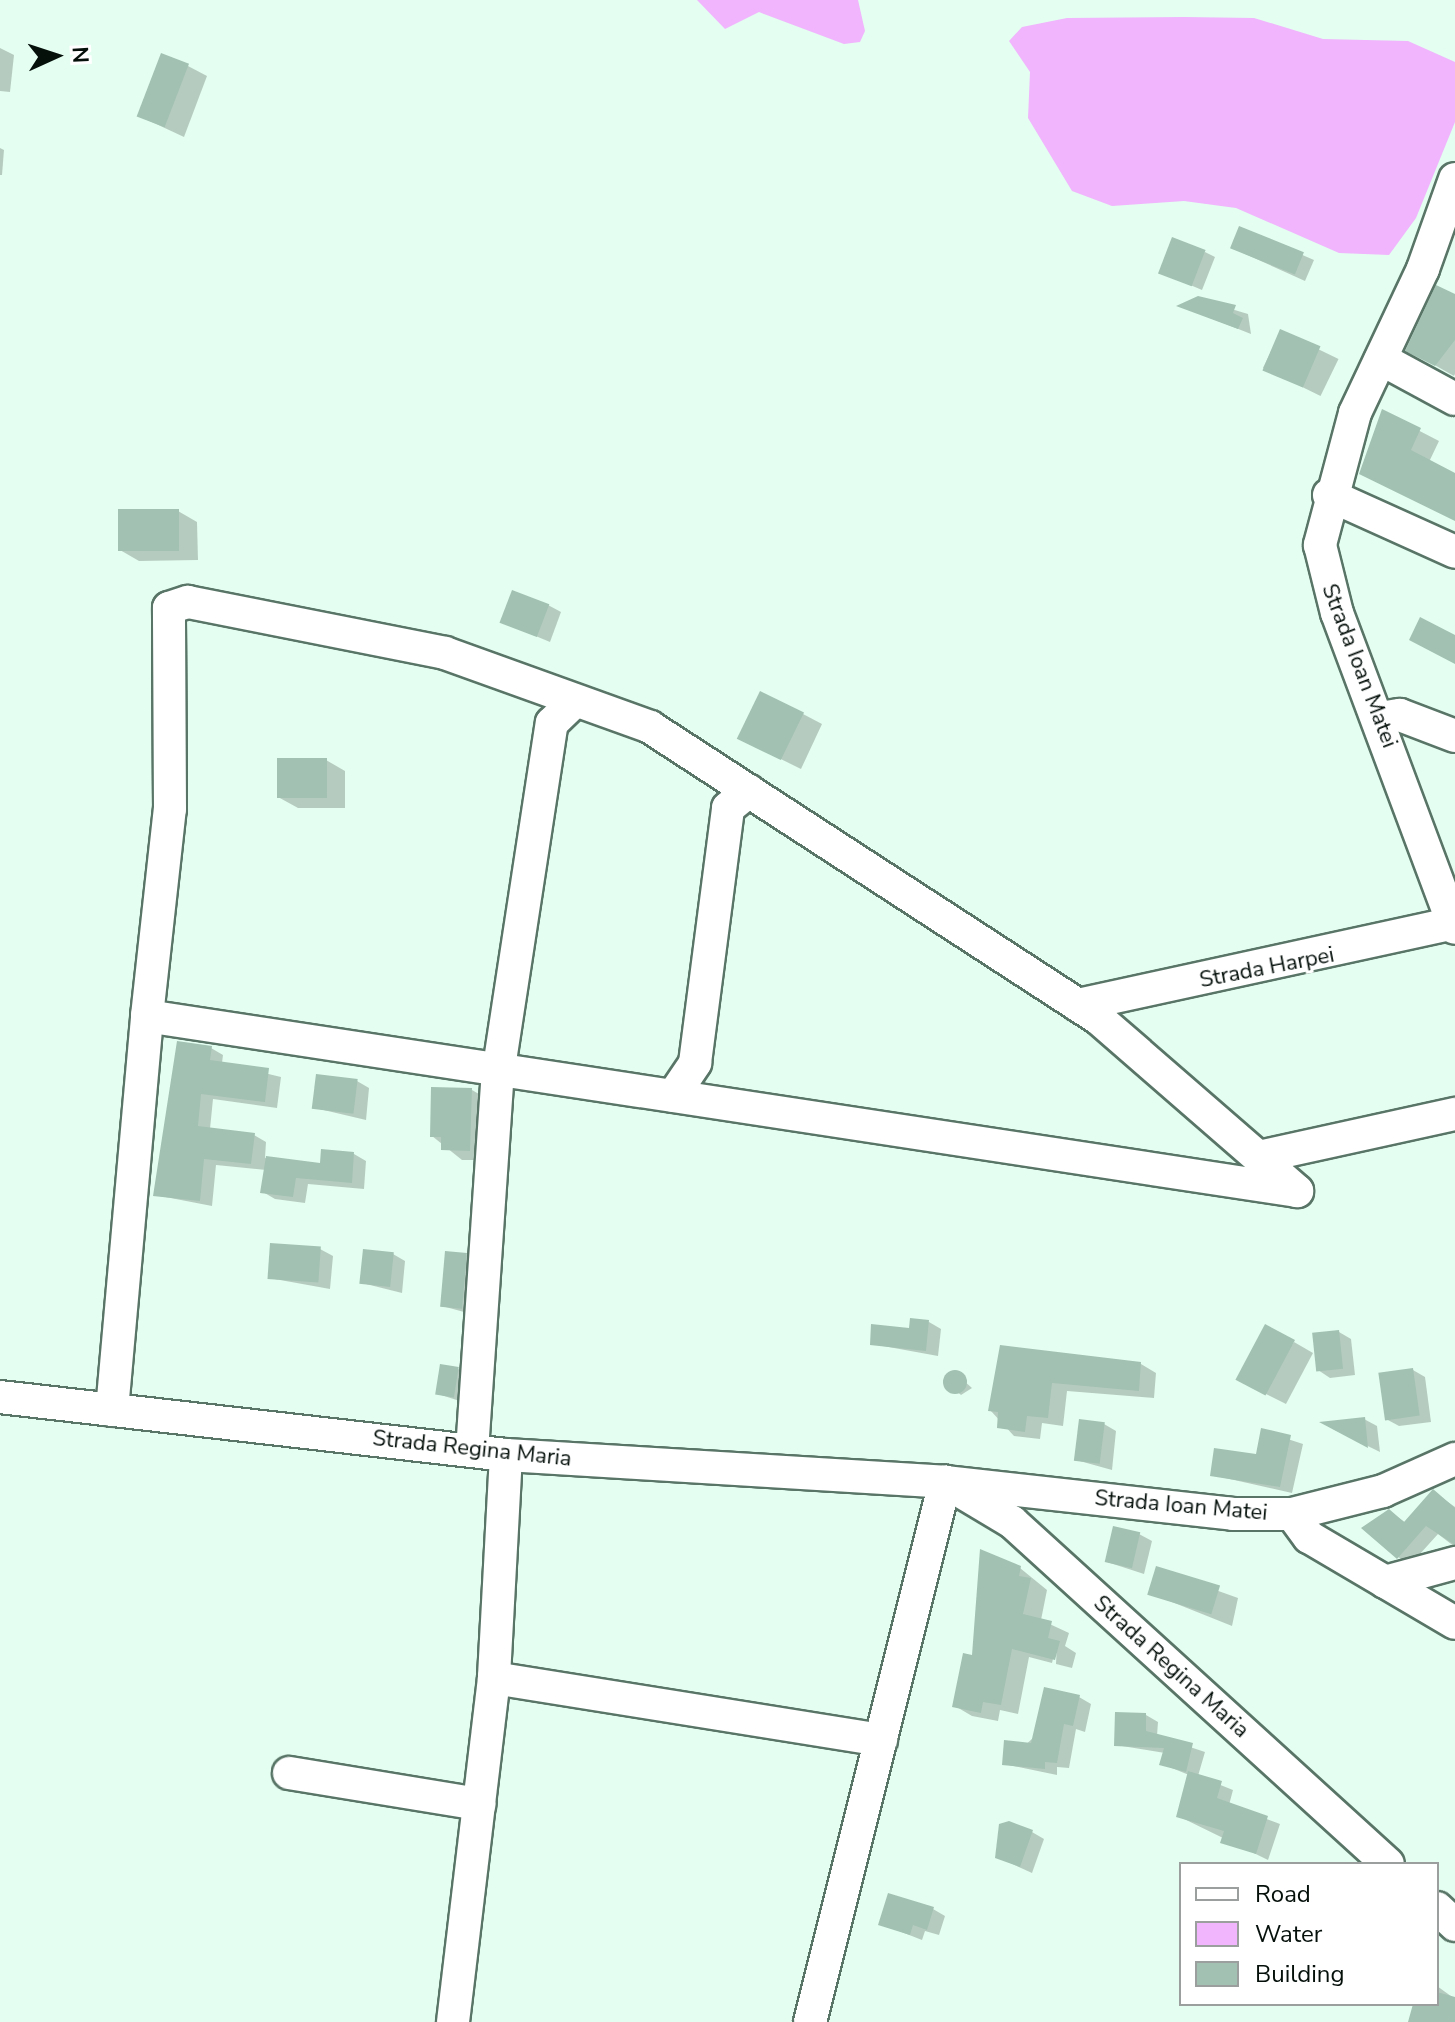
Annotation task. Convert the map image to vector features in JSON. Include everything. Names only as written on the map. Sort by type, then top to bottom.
[{"type":"street","name":"Strada Ioan Matei","points":[[1454,926],[1380,718],[1324,576],[1320,545],[1329,495],[1455,179]]},
{"type":"street","points":[[1381,359],[1455,399]]},
{"type":"street","points":[[1329,495],[1455,552]]},
{"type":"street","points":[[112,1410],[147,1016],[170,809],[169,608],[188,602],[353,629],[445,653],[650,727],[1078,1005],[1297,1191],[673,1096],[498,1074],[147,1016]]},
{"type":"street","points":[[472,1451],[498,1074],[552,723],[575,701]]},
{"type":"street","points":[[1380,718],[1400,715],[1455,736]]},
{"type":"street","points":[[673,1096],[695,1063],[728,808],[749,791]]},
{"type":"street","name":"Strada Harpei","points":[[1078,1005],[1373,947],[1454,926]]},
{"type":"street","points":[[1259,1157],[1455,1114]]},
{"type":"street","name":"Strada Regina Maria","points":[[0,1397],[506,1455],[945,1482],[1012,1522],[1386,1862]]},
{"type":"street","points":[[453,2022],[494,1678],[506,1455]]},
{"type":"street","name":"Strada Ioan Matei","points":[[945,1482],[1233,1514],[1292,1514],[1383,1491],[1455,1459]]},
{"type":"street","points":[[810,2022],[945,1482]]},
{"type":"street","points":[[1292,1514],[1309,1537],[1455,1623]]},
{"type":"street","points":[[1385,1582],[1455,1563]]},
{"type":"street","points":[[494,1678],[881,1740]]},
{"type":"street","points":[[289,1773],[479,1804]]},
{"type":"street","points":[[1439,1910],[1455,1925]]},
{"type":"water","points":[[697,0],[858,0],[865,31],[860,42],[844,44],[759,12],[725,29]]},
{"type":"water","points":[[1067,18],[1254,18],[1323,39],[1408,41],[1455,62],[1455,122],[1416,218],[1389,255],[1339,253],[1236,208],[1184,201],[1112,206],[1072,191],[1028,118],[1030,72],[1009,41],[1022,27]]},
{"type":"building","points":[[161,53],[189,64],[165,127],[137,116]]},
{"type":"building","points":[[1239,226],[1304,252],[1295,274],[1230,248]]},
{"type":"building","points":[[1172,237],[1206,250],[1192,286],[1158,273]]},
{"type":"building","points":[[1436,285],[1455,294],[1455,340],[1435,366],[1405,351]]},
{"type":"building","points":[[1198,296],[1236,305],[1233,313],[1243,318],[1238,329],[1176,306]]},
{"type":"building","points":[[1280,329],[1321,346],[1303,388],[1262,370]]},
{"type":"building","points":[[1382,409],[1421,428],[1411,450],[1455,473],[1455,521],[1359,474]]},
{"type":"building","points":[[118,509],[179,509],[179,551],[118,551]]},
{"type":"building","points":[[512,590],[549,604],[537,637],[499,623]]},
{"type":"building","points":[[1420,617],[1455,635],[1455,664],[1409,640]]},
{"type":"building","points":[[760,691],[804,712],[781,760],[737,739]]},
{"type":"building","points":[[277,758],[327,758],[327,798],[277,798]]},
{"type":"building","points":[[177,1041],[212,1046],[210,1060],[269,1068],[265,1102],[201,1094],[198,1126],[255,1133],[251,1164],[204,1159],[200,1201],[153,1196]]},
{"type":"building","points":[[316,1074],[358,1079],[353,1114],[312,1109]]},
{"type":"building","points":[[431,1087],[472,1088],[470,1151],[441,1150],[441,1137],[430,1137]]},
{"type":"building","points":[[321,1149],[354,1152],[352,1183],[296,1178],[293,1197],[260,1193],[266,1156],[320,1163]]},
{"type":"building","points":[[270,1243],[321,1247],[318,1282],[267,1279]]},
{"type":"building","points":[[363,1249],[394,1252],[390,1287],[359,1284]]},
{"type":"building","points":[[445,1251],[467,1253],[462,1309],[440,1307]]},
{"type":"building","points":[[910,1318],[929,1320],[926,1351],[870,1345],[871,1324],[909,1328]]},
{"type":"building","points":[[1265,1324],[1295,1340],[1265,1396],[1235,1380]]},
{"type":"building","points":[[1339,1330],[1343,1369],[1316,1372],[1312,1333]]},
{"type":"building","points":[[1000,1345],[1141,1362],[1139,1391],[1052,1383],[1048,1418],[1027,1416],[1025,1432],[997,1428],[998,1412],[988,1411]]},
{"type":"building","points":[[440,1364],[459,1367],[454,1398],[435,1395]]},
{"type":"building","points":[[1413,1368],[1420,1416],[1385,1420],[1378,1373]]},
{"type":"building","points":[[955,1370],[966,1377],[967,1382],[960,1393],[955,1394],[944,1387],[943,1382],[950,1371]]},
{"type":"building","points":[[1365,1417],[1368,1448],[1319,1422]]},
{"type":"building","points":[[1079,1419],[1105,1422],[1100,1464],[1074,1461]]},
{"type":"building","points":[[1261,1428],[1291,1435],[1280,1487],[1210,1476],[1214,1448],[1256,1454]]},
{"type":"building","points":[[1433,1489],[1455,1508],[1455,1545],[1426,1526],[1397,1559],[1361,1528],[1389,1509],[1404,1522]]},
{"type":"building","points":[[1113,1526],[1140,1532],[1132,1568],[1105,1562]]},
{"type":"building","points":[[980,1549],[1021,1566],[1019,1576],[1031,1578],[1023,1614],[1052,1621],[1048,1638],[1060,1641],[1055,1660],[1012,1649],[1001,1705],[983,1702],[981,1713],[952,1707],[963,1653],[972,1655]]},
{"type":"building","points":[[1156,1566],[1220,1586],[1211,1614],[1147,1595]]},
{"type":"building","points":[[1044,1687],[1080,1695],[1073,1726],[1064,1724],[1057,1763],[1045,1762],[1045,1769],[1002,1765],[1004,1740],[1031,1743]]},
{"type":"building","points":[[1115,1712],[1146,1713],[1146,1731],[1193,1743],[1186,1772],[1159,1765],[1164,1748],[1114,1746]]},
{"type":"building","points":[[1188,1771],[1222,1781],[1217,1798],[1268,1816],[1256,1854],[1220,1843],[1224,1831],[1176,1817]]},
{"type":"building","points":[[1009,1821],[1033,1830],[1020,1867],[995,1858],[999,1824]]},
{"type":"building","points":[[888,1893],[934,1907],[927,1930],[913,1925],[910,1935],[878,1925]]},
{"type":"building","points":[[1439,1993],[1455,1997],[1455,2022],[1408,2022],[1412,2006],[1439,2006]]}]
